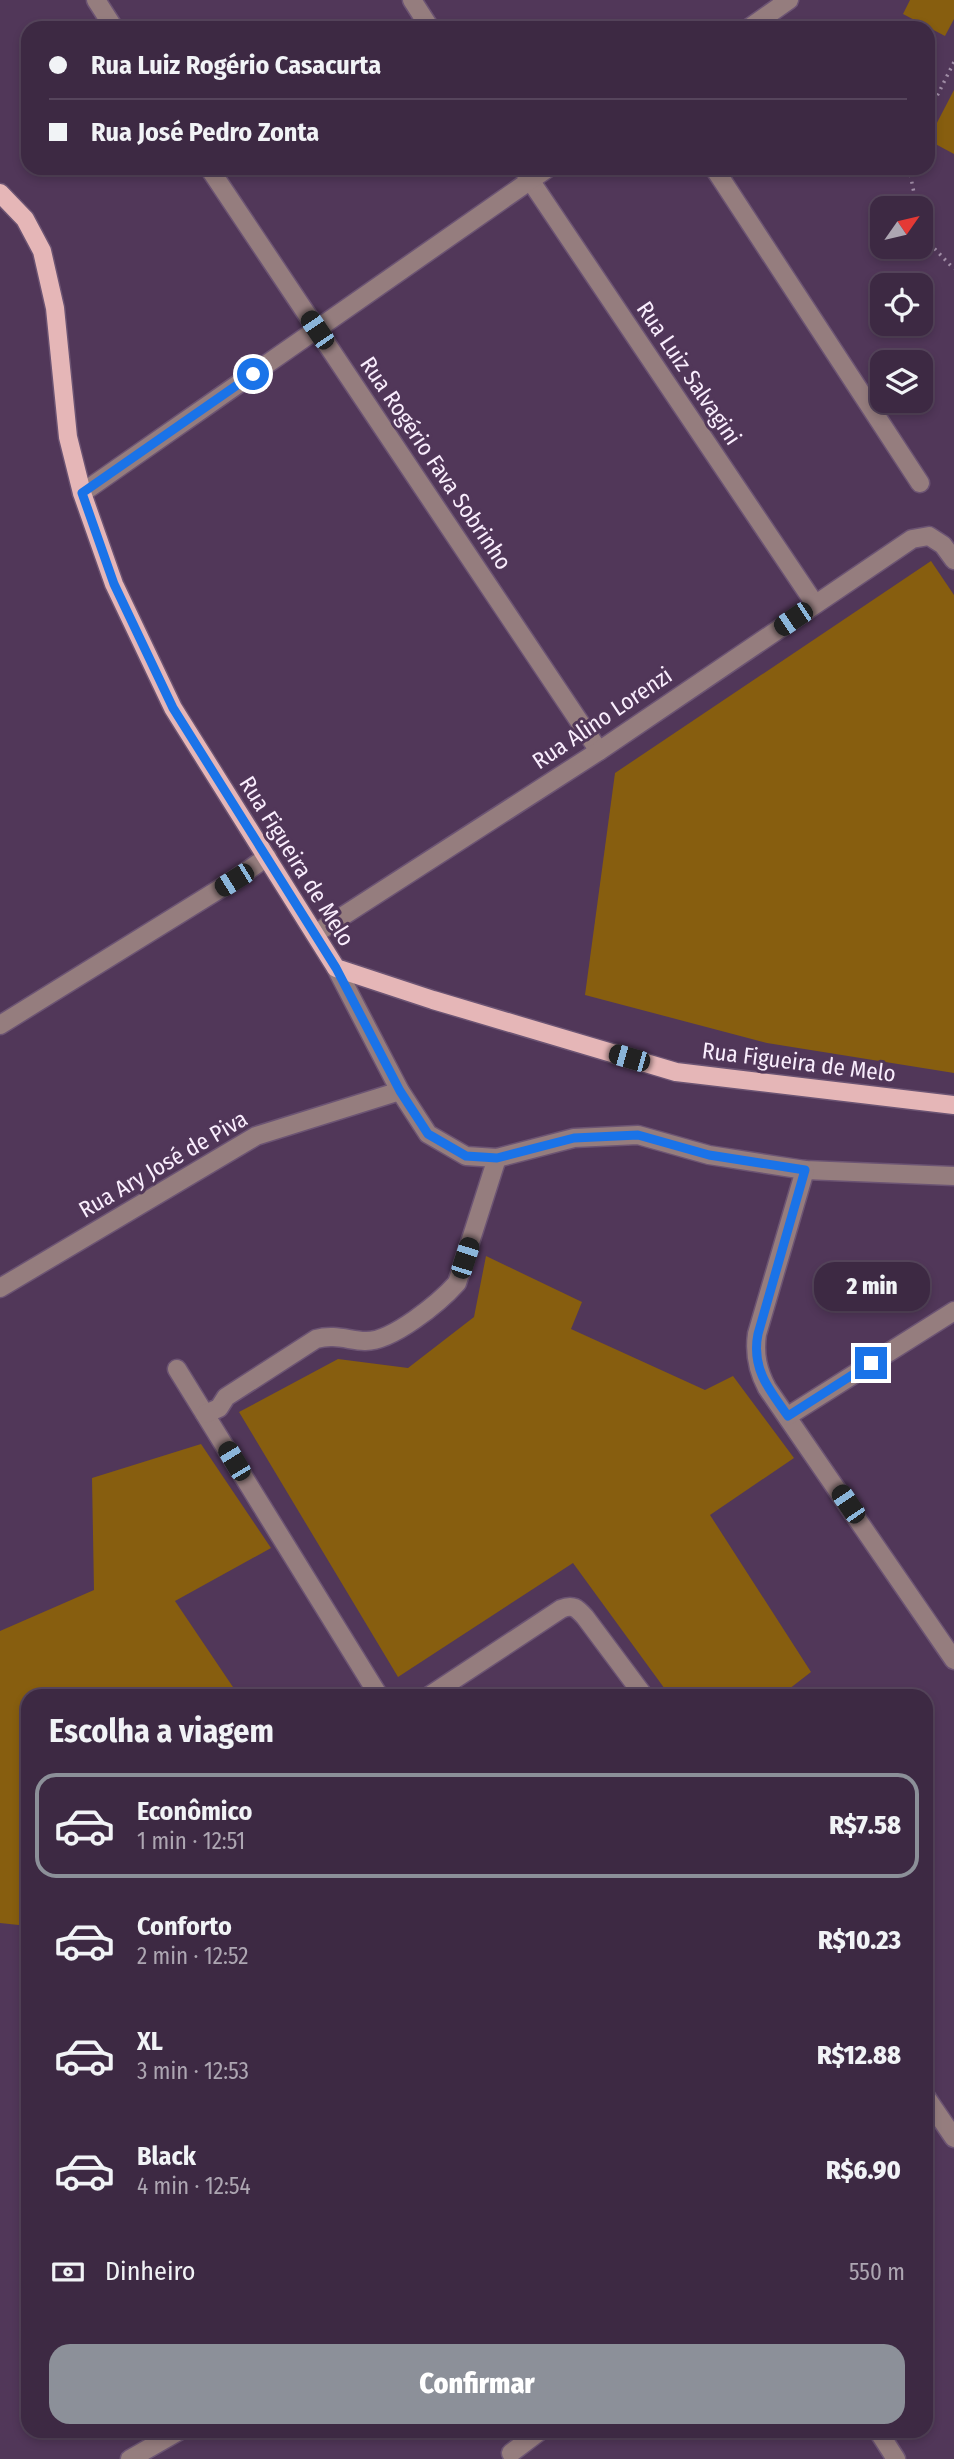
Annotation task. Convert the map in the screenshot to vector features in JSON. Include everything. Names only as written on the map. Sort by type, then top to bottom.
[{"type":"main road","name":"Rua Figueira de Melo","points":[[0,193],[25,219],[42,251],[55,308],[68,437],[82,493],[114,584],[173,708],[336,968],[433,1000],[676,1072],[954,1105]]},
{"type":"street","points":[[96,0],[110,21]]},
{"type":"street","points":[[412,0],[426,21]]},
{"type":"street","points":[[759,21],[789,0]]},
{"type":"street","name":"Rua Rogério Fava Sobrinho","points":[[214,175],[599,751]]},
{"type":"street","points":[[82,493],[317,330],[525,175]]},
{"type":"street","name":"Rua Luiz Salvagini","points":[[527,175],[814,604]]},
{"type":"street","points":[[719,175],[920,483]]},
{"type":"street","name":"Rua Alino Lorenzi","points":[[315,934],[599,751],[912,540],[929,536],[943,545],[954,561]]},
{"type":"street","points":[[2,1025],[267,857]]},
{"type":"street","points":[[336,968],[400,1091],[428,1134],[466,1156],[497,1158],[574,1138],[638,1135],[709,1155],[805,1170],[954,1176]]},
{"type":"street","name":"Rua Ary José de Piva","points":[[0,1288],[256,1136],[400,1091]]},
{"type":"street","points":[[205,1415],[219,1408],[226,1397],[316,1339],[333,1336],[376,1340],[425,1313],[443,1299],[457,1283],[497,1158]]},
{"type":"street","points":[[805,1170],[756,1345],[758,1370],[767,1388],[954,1660]]},
{"type":"street","points":[[788,1416],[954,1311]]},
{"type":"street","points":[[177,1369],[375,1689]]},
{"type":"street","points":[[440,1689],[569,1606],[577,1608],[639,1689]]},
{"type":"street","points":[[933,2107],[954,2138]]},
{"type":"street","points":[[130,2459],[167,2438]]},
{"type":"street","points":[[511,2453],[531,2438]]},
{"type":"street","points":[[882,2438],[896,2459]]},
{"type":"path","points":[[935,100],[954,62]]},
{"type":"path","points":[[910,175],[915,196]]},
{"type":"path","points":[[933,247],[954,269]]},
{"type":"shaded area","points":[[910,0],[954,0],[954,19],[945,36],[935,31],[935,21],[916,21],[903,14]]},
{"type":"shaded area","points":[[954,90],[954,154],[935,144],[935,127]]},
{"type":"shaded area","points":[[931,561],[954,595],[954,1073],[767,1043],[585,995],[615,773]]},
{"type":"shaded area","points":[[486,1256],[582,1302],[571,1329],[705,1390],[733,1376],[794,1458],[710,1515],[811,1672],[789,1689],[665,1689],[573,1563],[398,1677],[239,1412],[338,1359],[408,1368],[474,1317]]},
{"type":"shaded area","points":[[201,1444],[271,1548],[175,1601],[234,1689],[21,1689],[21,1925],[0,1923],[0,1631],[94,1590],[92,1478]]},
{"type":"route","points":[[253,374],[82,493],[114,584],[173,708],[336,968],[400,1091],[428,1134],[466,1156],[497,1158],[574,1138],[638,1135],[709,1155],[805,1170],[758,1334],[758,1370],[767,1388],[788,1416],[871,1363]]}]
